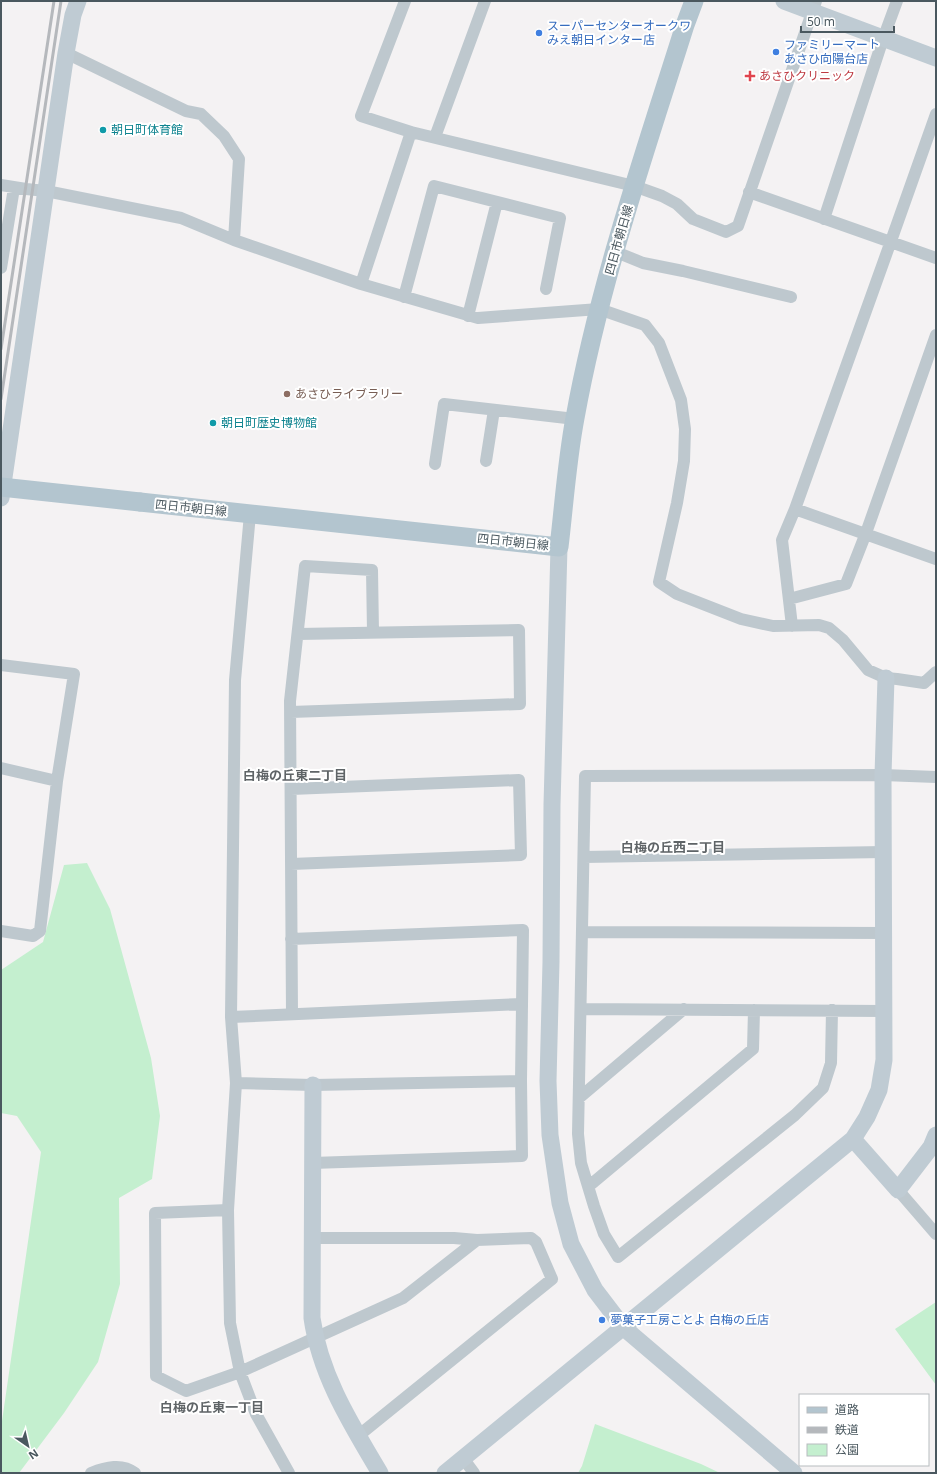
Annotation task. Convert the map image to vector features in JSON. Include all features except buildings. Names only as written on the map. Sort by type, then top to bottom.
[{"type":"main road","name":"四日市朝日線","points":[[1,487],[559,547],[575,419],[599,309],[634,186],[694,1]]},
{"type":"street","points":[[1,498],[66,53],[73,15],[78,1]]},
{"type":"street","points":[[405,1],[361,116],[411,132],[634,186],[662,196],[677,204],[693,219],[726,232],[738,226],[748,192],[814,6]]},
{"type":"street","points":[[435,137],[485,1]]},
{"type":"street","points":[[784,1],[814,6],[883,39],[936,58]]},
{"type":"street","points":[[824,219],[883,39],[897,1]]},
{"type":"street","points":[[66,53],[186,111],[201,114],[224,136],[238,159],[234,240]]},
{"type":"street","points":[[792,626],[782,540],[795,509],[936,114]]},
{"type":"street","points":[[361,284],[411,132]]},
{"type":"street","points":[[1,185],[14,188],[46,191],[181,218],[234,240],[361,284],[468,316],[478,318],[599,309],[645,325],[659,343],[681,400],[685,429],[684,461],[677,503],[659,582],[677,594],[741,619],[773,626],[819,625],[829,628],[843,640],[868,670],[886,678],[897,678],[924,683],[936,672]]},
{"type":"street","points":[[404,297],[434,186],[560,218],[546,289]]},
{"type":"street","points":[[1,268],[14,188]]},
{"type":"street","points":[[748,192],[936,258]]},
{"type":"street","points":[[468,316],[497,202]]},
{"type":"street","points":[[616,252],[643,263],[792,297]]},
{"type":"street","points":[[789,599],[846,584],[866,533],[936,335]]},
{"type":"street","points":[[435,464],[444,404],[575,419]]},
{"type":"street","points":[[486,461],[494,410]]},
{"type":"street","points":[[795,509],[936,559]]},
{"type":"street","points":[[250,514],[235,680],[231,1017],[236,1083],[228,1210],[230,1323],[240,1372],[256,1414],[289,1473]]},
{"type":"street","points":[[559,547],[552,805],[551,962],[548,1081],[550,1135],[560,1202],[571,1244],[595,1290],[624,1328],[794,1473]]},
{"type":"street","points":[[292,1014],[290,701],[305,566],[372,570],[373,632]]},
{"type":"street","points":[[290,712],[520,704],[519,630],[298,634]]},
{"type":"street","points":[[1,666],[74,674],[57,781],[40,931],[33,936],[1,931]]},
{"type":"street","points":[[445,1473],[853,1139],[867,1117],[879,1090],[884,1060],[884,775],[886,678]]},
{"type":"street","points":[[1,768],[57,781]]},
{"type":"street","points":[[832,1010],[831,1063],[823,1088],[795,1115],[618,1257],[604,1234],[594,1206],[581,1163],[578,1134],[585,776],[936,776]]},
{"type":"street","points":[[291,789],[519,780],[522,855],[291,864]]},
{"type":"street","points":[[584,857],[884,852]]},
{"type":"street","points":[[291,939],[523,930],[521,1081],[522,1156],[312,1163]]},
{"type":"street","points":[[582,932],[884,933]]},
{"type":"street","points":[[231,1017],[522,1004]]},
{"type":"street","points":[[581,1009],[884,1010]]},
{"type":"street","points":[[579,1098],[684,1009]]},
{"type":"street","points":[[589,1186],[753,1049],[754,1010]]},
{"type":"street","points":[[236,1083],[313,1085],[521,1081]]},
{"type":"street","points":[[313,1085],[312,1318],[315,1339],[322,1362],[336,1396],[380,1473]]},
{"type":"street","points":[[853,1139],[936,1234]]},
{"type":"street","points":[[898,1190],[934,1144]]},
{"type":"street","points":[[228,1210],[155,1213],[156,1376],[186,1391],[240,1372],[403,1298],[477,1240]]},
{"type":"street","points":[[313,1238],[454,1238],[477,1240],[531,1238],[536,1242],[552,1280],[358,1436]]},
{"type":"street","points":[[463,1458],[474,1473]]},
{"type":"street","points":[[91,1473],[115,1466],[129,1469],[135,1473]]},
{"type":"green space","points":[[87,863],[110,909],[151,1058],[160,1116],[152,1179],[119,1198],[120,1284],[98,1362],[64,1413],[19,1473],[1,1473],[1,1428],[41,1152],[17,1116],[1,1113],[1,970],[43,942],[64,865]]},
{"type":"green space","points":[[936,1302],[936,1385],[895,1329]]},
{"type":"green space","points":[[595,1424],[701,1464],[720,1473],[578,1473],[582,1466]]},
{"type":"railway","points":[[1,349],[54,1]]},
{"type":"railway","points":[[1,399],[61,1]]},
{"type":"place","name":"スーパーセンターオークワ みえ朝日インター店","points":[[539,33]]},
{"type":"place","name":"ファミリーマート あさひ向陽台店","points":[[776,52]]},
{"type":"place","name":"あさひクリニック","points":[[750,76]]},
{"type":"place","name":"朝日町体育館","points":[[103,130]]},
{"type":"place","name":"あさひライブラリー","points":[[287,394]]},
{"type":"place","name":"朝日町歴史博物館","points":[[213,423]]},
{"type":"place","name":"夢菓子工房ことよ 白梅の丘店","points":[[602,1320]]},
{"type":"district","name":"白梅の丘東二丁目","points":[[295,775]]},
{"type":"district","name":"白梅の丘西二丁目","points":[[673,847]]},
{"type":"district","name":"白梅の丘東一丁目","points":[[212,1407]]}]
